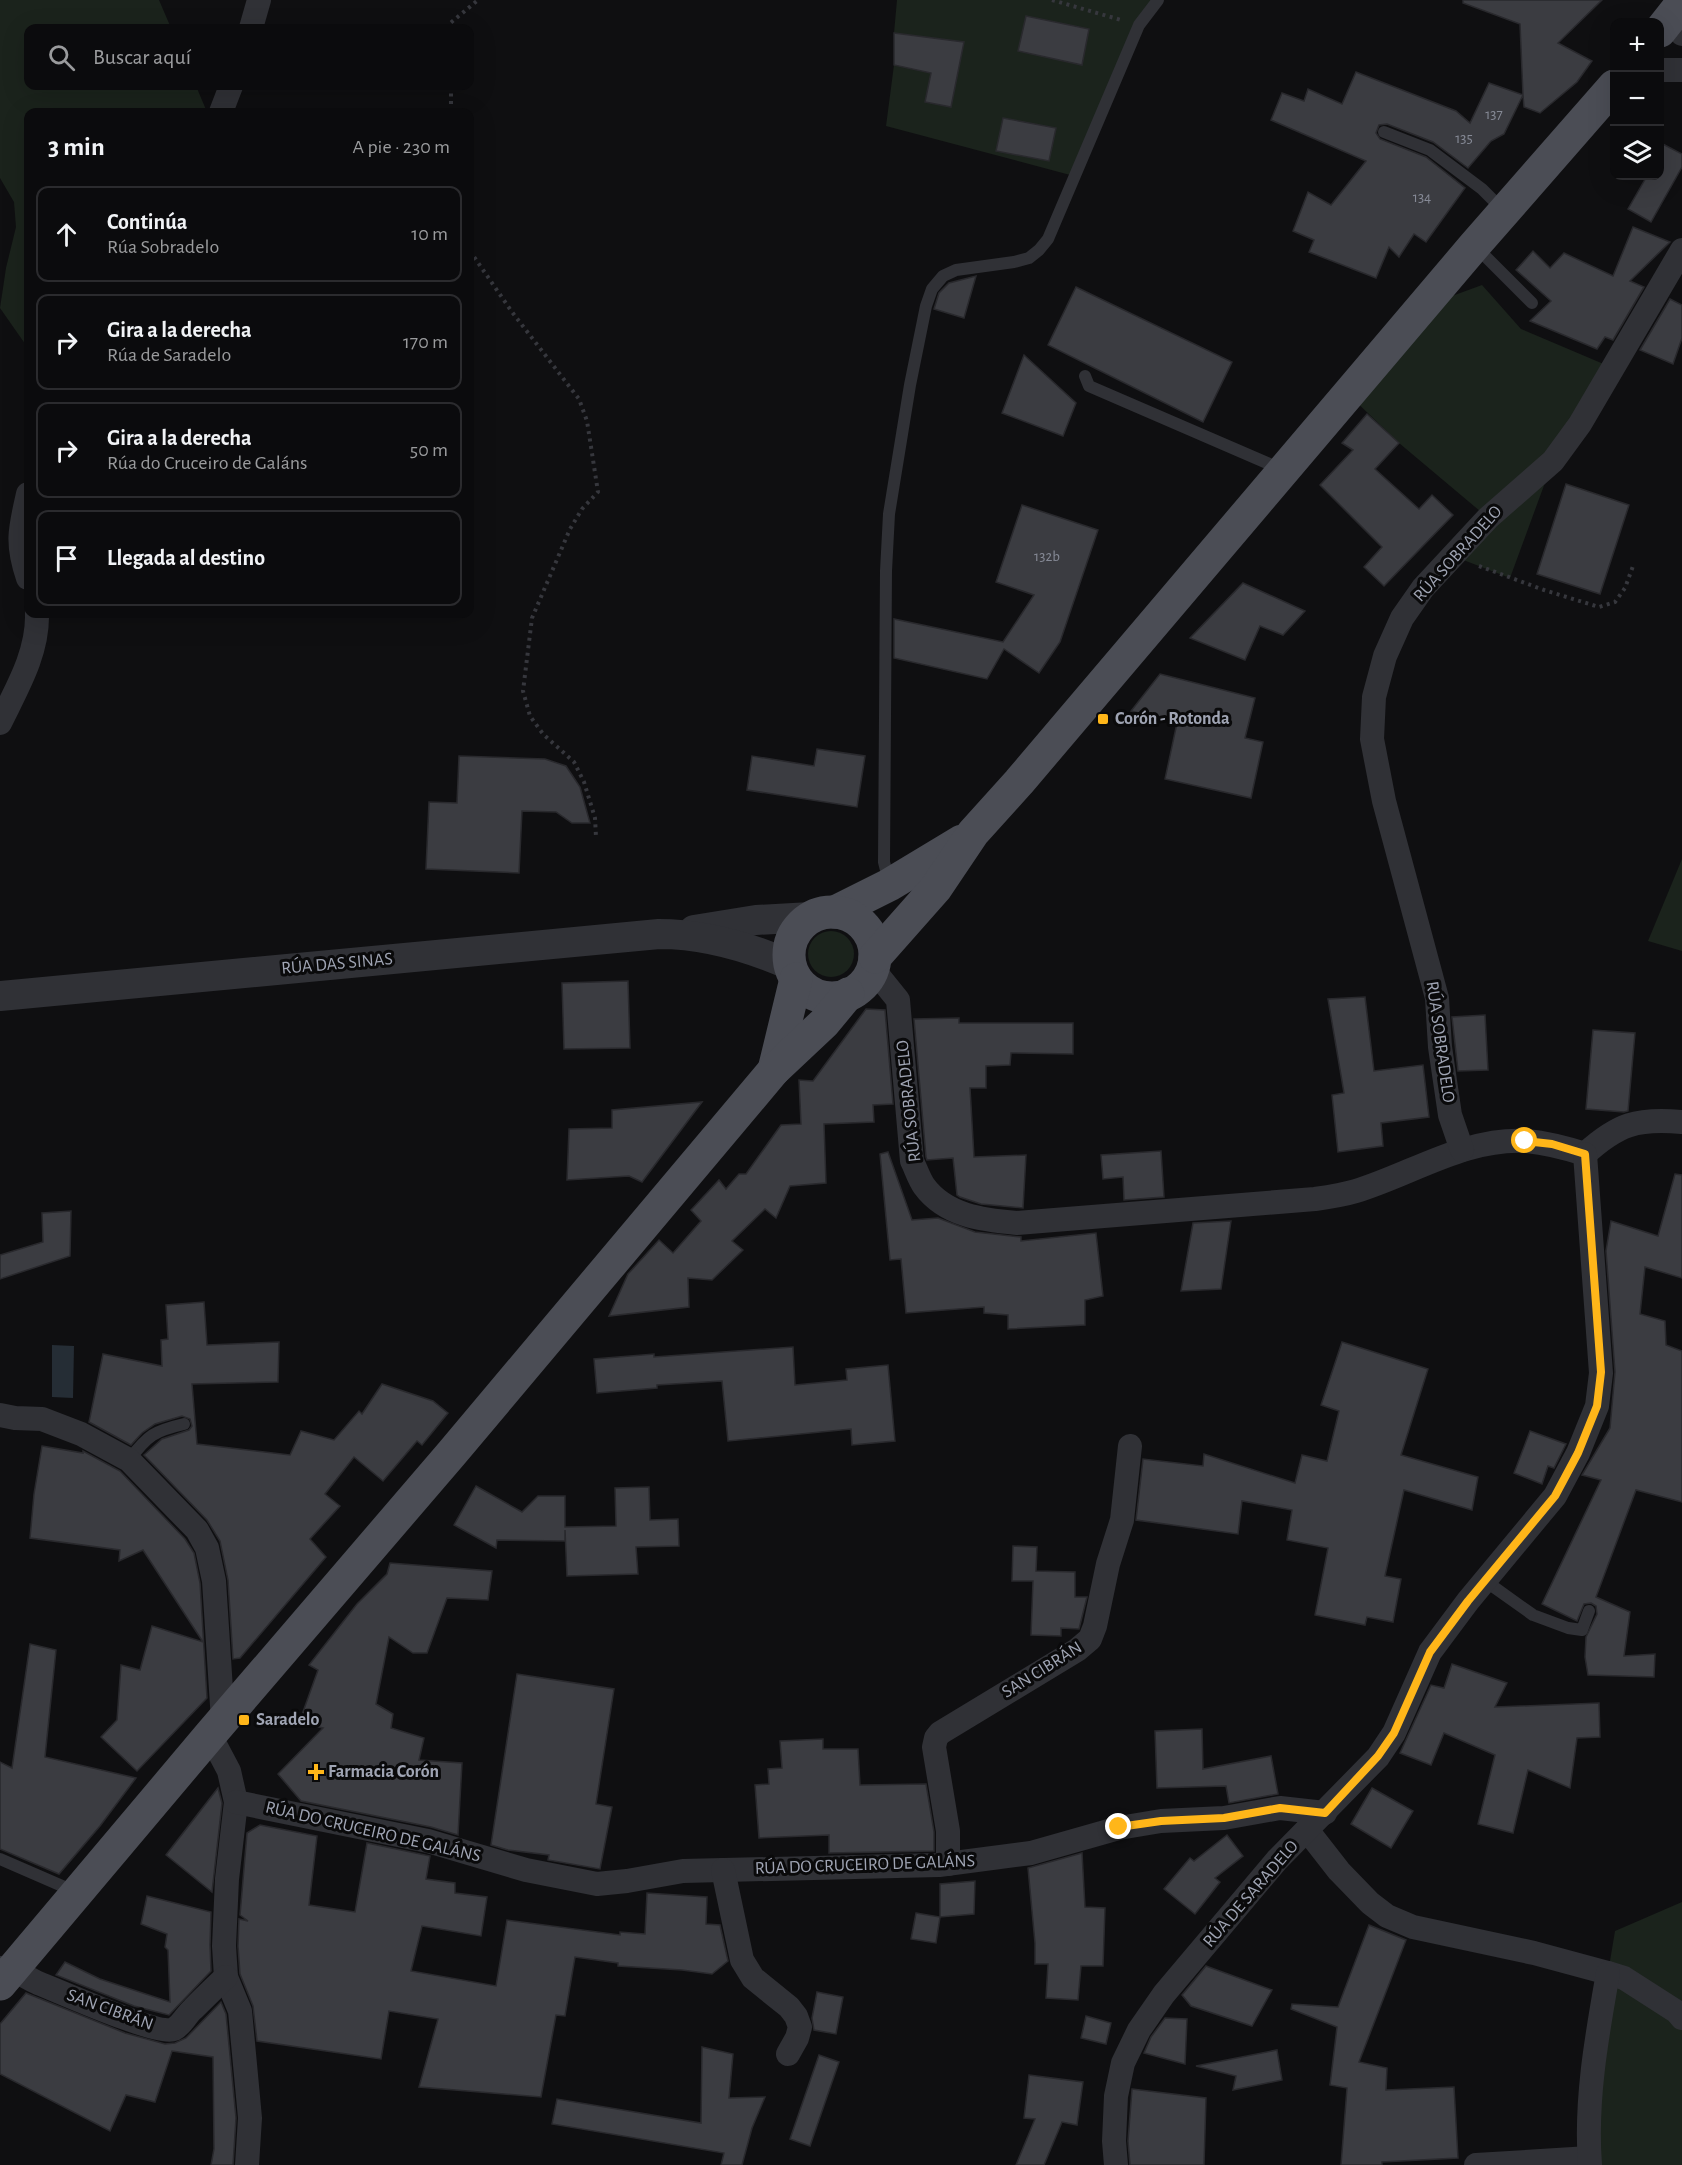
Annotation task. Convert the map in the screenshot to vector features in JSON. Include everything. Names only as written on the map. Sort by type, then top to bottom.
[{"type":"main road","points":[[793,972],[807,990],[820,996],[834,998],[859,988],[867,980],[874,963],[936,888],[973,833],[1019,782],[1504,211],[1610,91]]},
{"type":"main road","points":[[774,1071],[793,972],[790,952],[800,927],[823,914],[889,885],[973,833]]},
{"type":"main road","points":[[823,914],[848,915],[860,921],[874,944],[874,963]]},
{"type":"main road","points":[[4,1974],[77,1893],[774,1071],[824,1023],[848,994]]},
{"type":"street","points":[[252,24],[259,0]]},
{"type":"street","points":[[1664,70],[1682,70]]},
{"type":"street","points":[[223,108],[229,90]]},
{"type":"street","name":"RÚA SOBRADELO","points":[[1462,1150],[1450,1115],[1440,1047],[1437,998],[1384,801],[1372,739],[1374,697],[1385,656],[1402,618],[1423,588],[1488,518],[1553,461],[1560,452],[1580,424],[1682,250]]},
{"type":"street","points":[[24,512],[20,531],[24,565]]},
{"type":"street","points":[[0,723],[33,651],[38,630],[37,618]]},
{"type":"street","name":"RÚA DAS SINAS","points":[[0,996],[673,934],[756,920],[823,914]]},
{"type":"street","name":"RÚA DAS SINAS","points":[[673,934],[709,938],[734,944],[793,972]]},
{"type":"street","name":"RÚA SOBRADELO","points":[[874,963],[898,1000],[912,1161],[923,1185],[940,1204],[976,1219],[1017,1223],[1315,1199],[1355,1192],[1462,1150],[1498,1143],[1525,1141],[1552,1144],[1585,1154]]},
{"type":"street","points":[[1585,1154],[1605,1136],[1632,1123],[1657,1120],[1682,1122]]},
{"type":"street","name":"RÚA DE SARADELO","points":[[1116,2165],[1114,2141],[1116,2096],[1124,2063],[1138,2030],[1164,1994],[1277,1860],[1378,1756],[1394,1733],[1430,1652],[1484,1580],[1555,1496],[1578,1453],[1597,1406],[1601,1372],[1585,1154]]},
{"type":"street","points":[[0,1415],[42,1419],[81,1434],[129,1460],[197,1530],[207,1548],[214,1581],[217,1728],[236,1802],[224,1946],[226,1977],[240,2011],[250,2118],[247,2165]]},
{"type":"street","name":"SAN CIBRÁN","points":[[948,1864],[948,1831],[934,1747],[936,1738],[940,1733],[1077,1650],[1090,1639],[1095,1626],[1108,1564],[1122,1520],[1131,1446]]},
{"type":"street","name":"RÚA DO CRUCEIRO DE GALÁNS","points":[[236,1802],[428,1842],[526,1870],[597,1884],[683,1871],[948,1864],[1031,1853],[1119,1827],[1161,1821],[1224,1818],[1280,1808],[1325,1813]]},
{"type":"street","points":[[1307,1830],[1339,1871],[1370,1903],[1387,1916],[1413,1927],[1534,1953],[1624,1978],[1677,2012],[1682,2018]]},
{"type":"street","points":[[723,1870],[742,1960],[753,1978],[789,2007],[800,2027],[788,2054]]},
{"type":"street","points":[[1476,2165],[1589,2162],[1587,2142],[1596,2038],[1608,1973]]},
{"type":"street","name":"SAN CIBRÁN","points":[[4,1974],[34,1981],[96,2007],[160,2029],[172,2030],[226,1977]]},
{"type":"lane","points":[[889,885],[884,862],[886,571],[889,514],[910,385],[926,306],[932,289],[943,276],[956,270],[1029,258],[1048,239],[1138,26],[1158,0]]},
{"type":"lane","points":[[1384,132],[1430,150],[1482,189],[1504,211]]},
{"type":"lane","points":[[1474,246],[1532,303]]},
{"type":"lane","points":[[1085,376],[1089,386],[1283,470]]},
{"type":"lane","points":[[129,1460],[144,1440],[161,1430],[184,1424]]},
{"type":"lane","points":[[1484,1580],[1533,1615],[1568,1628],[1582,1630],[1589,1611]]},
{"type":"lane","points":[[0,1859],[77,1893]]},
{"type":"path","points":[[448,24],[478,0]]},
{"type":"path","points":[[1052,0],[1138,26]]},
{"type":"path","points":[[451,90],[451,108]]},
{"type":"path","points":[[474,257],[512,312],[579,399],[587,421],[598,492],[582,509],[570,530],[532,618],[523,691],[530,716],[543,734],[573,762],[585,782],[595,818],[596,837]]},
{"type":"path","points":[[1453,556],[1544,590],[1599,607],[1614,602],[1625,588],[1634,566]]},
{"type":"shaded area","points":[[0,0],[159,0],[169,24],[24,24],[24,90],[198,90],[205,108],[24,108],[24,342],[0,308],[6,268],[16,227],[14,202],[0,178]]},
{"type":"shaded area","points":[[897,0],[1160,0],[1139,26],[1074,176],[886,126],[894,65]]},
{"type":"shaded area","points":[[1482,285],[1521,329],[1613,368],[1553,461],[1510,578],[1453,556],[1487,517],[1399,443],[1348,394],[1422,307]]},
{"type":"shaded area","points":[[1682,859],[1682,951],[1648,941]]},
{"type":"shaded area","points":[[831,931],[847,938],[854,954],[847,970],[831,977],[815,970],[808,954],[815,938]]},
{"type":"shaded area","points":[[52,1345],[74,1346],[73,1398],[52,1397]]},
{"type":"shaded area","points":[[1682,1902],[1682,2165],[1593,2165],[1610,1961],[1615,1931]]},
{"type":"building","points":[[1463,0],[1602,0],[1558,43],[1592,61],[1577,82],[1540,113],[1524,107],[1520,24],[1463,3]]},
{"type":"building","points":[[1026,16],[1089,29],[1082,65],[1018,51]]},
{"type":"building","points":[[894,33],[964,42],[951,107],[925,102],[931,73],[894,65]]},
{"type":"building","points":[[1356,72],[1456,111],[1470,123],[1489,83],[1523,95],[1504,134],[1491,141],[1468,168],[1433,142],[1387,124],[1379,125],[1376,133],[1380,139],[1426,157],[1465,188],[1426,242],[1414,234],[1399,257],[1389,247],[1376,278],[1309,252],[1314,240],[1293,231],[1308,192],[1331,205],[1366,161],[1271,120],[1282,93],[1304,101],[1308,89],[1342,104]]},
{"type":"building","points":[[1003,118],[1056,128],[1049,161],[996,151]]},
{"type":"building","points":[[1664,145],[1682,154],[1682,167],[1651,222],[1628,209],[1645,180],[1664,180]]},
{"type":"building","points":[[1633,227],[1670,242],[1630,281],[1644,287],[1613,340],[1605,337],[1597,349],[1530,321],[1551,301],[1516,270],[1533,251],[1550,268],[1564,253],[1613,276]]},
{"type":"building","points":[[976,276],[964,318],[934,309],[939,293],[949,283]]},
{"type":"building","points":[[1076,287],[1232,362],[1203,422],[1048,345]]},
{"type":"building","points":[[1670,299],[1682,305],[1682,338],[1673,364],[1640,350]]},
{"type":"building","points":[[1024,355],[1076,403],[1063,436],[1002,413]]},
{"type":"building","points":[[1367,414],[1399,443],[1375,469],[1419,509],[1432,495],[1453,515],[1384,586],[1364,567],[1382,547],[1320,485],[1353,450],[1342,443]]},
{"type":"building","points":[[1566,484],[1629,505],[1600,594],[1537,574]]},
{"type":"building","points":[[1022,505],[1098,530],[1060,642],[1039,673],[1004,649],[987,679],[894,658],[894,619],[1003,642],[1034,595],[996,582]]},
{"type":"building","points":[[1243,583],[1305,611],[1283,635],[1260,626],[1245,660],[1190,638]]},
{"type":"building","points":[[1160,674],[1255,698],[1245,738],[1263,742],[1251,798],[1165,779],[1177,723],[1131,711]]},
{"type":"building","points":[[817,749],[865,756],[857,807],[747,790],[752,756],[814,766]]},
{"type":"building","points":[[459,756],[545,759],[566,766],[580,787],[590,823],[572,823],[556,812],[522,811],[519,873],[426,869],[429,802],[457,803]]},
{"type":"building","points":[[628,981],[630,1048],[564,1049],[562,983]]},
{"type":"building","points":[[1365,997],[1374,1071],[1423,1065],[1429,1117],[1381,1123],[1383,1146],[1338,1152],[1332,1095],[1344,1093],[1328,999]]},
{"type":"building","points":[[866,1009],[885,1010],[893,1104],[873,1105],[874,1122],[824,1124],[826,1183],[790,1186],[776,1218],[765,1209],[732,1241],[743,1250],[712,1280],[688,1278],[689,1307],[609,1316],[628,1274],[659,1240],[673,1253],[701,1221],[691,1210],[719,1180],[726,1189],[739,1174],[746,1174],[781,1125],[801,1124],[799,1080],[813,1081]]},
{"type":"building","points":[[1485,1015],[1488,1070],[1458,1071],[1452,1017]]},
{"type":"building","points":[[959,1018],[959,1023],[1073,1023],[1073,1054],[1011,1053],[1010,1065],[986,1066],[986,1088],[970,1088],[974,1157],[1026,1155],[1023,1208],[981,1204],[960,1197],[957,1195],[953,1158],[927,1160],[914,1019]]},
{"type":"building","points":[[1593,1030],[1635,1033],[1628,1111],[1586,1109]]},
{"type":"building","points":[[702,1102],[642,1182],[629,1176],[567,1180],[569,1129],[612,1128],[612,1110]]},
{"type":"building","points":[[1161,1151],[1164,1197],[1124,1200],[1123,1177],[1103,1179],[1101,1155]]},
{"type":"building","points":[[888,1152],[912,1220],[938,1218],[975,1232],[1021,1237],[1021,1241],[1096,1233],[1103,1296],[1085,1300],[1085,1325],[1008,1329],[1008,1315],[984,1313],[984,1307],[906,1313],[901,1259],[890,1260],[880,1154]]},
{"type":"building","points":[[1675,1174],[1682,1175],[1682,1278],[1645,1267],[1640,1314],[1665,1321],[1666,1345],[1682,1351],[1682,1502],[1636,1490],[1596,1597],[1630,1612],[1624,1656],[1655,1654],[1654,1677],[1588,1675],[1585,1657],[1586,1637],[1597,1614],[1596,1606],[1591,1603],[1584,1604],[1577,1621],[1542,1604],[1601,1480],[1582,1475],[1610,1428],[1615,1372],[1606,1251],[1611,1221],[1658,1236]]},
{"type":"building","points":[[71,1211],[70,1256],[0,1279],[0,1255],[43,1242],[42,1213]]},
{"type":"building","points":[[1231,1221],[1221,1289],[1181,1291],[1193,1223]]},
{"type":"building","points":[[204,1302],[207,1345],[279,1342],[278,1382],[192,1384],[197,1444],[290,1455],[301,1431],[334,1440],[359,1411],[362,1414],[382,1384],[433,1401],[448,1413],[422,1445],[417,1441],[383,1481],[354,1457],[325,1494],[340,1506],[310,1539],[326,1557],[240,1658],[233,1659],[228,1580],[220,1541],[207,1520],[144,1455],[162,1439],[189,1430],[192,1426],[190,1419],[182,1416],[155,1424],[131,1445],[89,1422],[103,1354],[162,1366],[161,1340],[168,1339],[166,1305]]},
{"type":"building","points":[[1342,1342],[1428,1369],[1401,1455],[1478,1477],[1472,1510],[1404,1490],[1385,1576],[1401,1579],[1393,1622],[1367,1617],[1365,1625],[1315,1615],[1328,1548],[1287,1540],[1292,1510],[1242,1501],[1238,1534],[1136,1520],[1143,1459],[1203,1466],[1204,1454],[1295,1483],[1302,1455],[1327,1461],[1339,1411],[1321,1405]]},
{"type":"building","points":[[793,1347],[795,1385],[847,1380],[846,1369],[888,1365],[895,1441],[852,1445],[851,1429],[728,1441],[722,1381],[657,1385],[657,1388],[597,1393],[594,1359]]},
{"type":"building","points":[[1530,1431],[1566,1444],[1554,1468],[1548,1466],[1542,1484],[1514,1473]]},
{"type":"building","points":[[42,1446],[83,1453],[83,1451],[120,1471],[185,1539],[194,1553],[200,1583],[207,1698],[137,1771],[101,1737],[117,1720],[121,1665],[140,1670],[152,1626],[203,1642],[143,1550],[119,1561],[120,1550],[30,1538]]},
{"type":"building","points":[[476,1486],[522,1512],[538,1496],[565,1496],[565,1527],[616,1526],[615,1488],[649,1487],[650,1520],[678,1519],[679,1546],[636,1547],[638,1574],[567,1576],[565,1530],[565,1541],[497,1540],[496,1548],[454,1525]]},
{"type":"building","points":[[1013,1546],[1037,1547],[1036,1571],[1075,1572],[1075,1597],[1087,1597],[1079,1629],[1061,1628],[1061,1636],[1031,1635],[1033,1581],[1012,1581]]},
{"type":"building","points":[[390,1563],[492,1571],[488,1600],[447,1598],[427,1653],[413,1653],[389,1637],[376,1704],[393,1714],[391,1728],[424,1738],[419,1760],[462,1763],[458,1835],[431,1827],[301,1801],[278,1774],[323,1728],[299,1723],[318,1670],[309,1665],[357,1604],[387,1574]]},
{"type":"building","points":[[30,1644],[56,1650],[45,1757],[136,1778],[100,1826],[59,1874],[0,1849],[0,1762],[12,1768]]},
{"type":"building","points":[[1452,1664],[1507,1683],[1495,1707],[1599,1703],[1600,1737],[1577,1738],[1570,1788],[1528,1770],[1513,1833],[1478,1824],[1495,1755],[1444,1733],[1431,1765],[1400,1753],[1431,1685],[1444,1688]]},
{"type":"building","points":[[517,1674],[614,1689],[596,1804],[612,1807],[600,1869],[548,1860],[549,1855],[508,1850],[491,1845]]},
{"type":"building","points":[[1202,1729],[1203,1769],[1271,1756],[1278,1794],[1229,1803],[1226,1786],[1157,1788],[1155,1731]]},
{"type":"building","points":[[823,1739],[823,1749],[858,1749],[860,1785],[926,1784],[934,1832],[934,1851],[829,1853],[829,1835],[759,1838],[755,1785],[769,1784],[768,1769],[782,1768],[780,1741]]},
{"type":"building","points":[[218,1788],[222,1803],[212,1892],[166,1855]]},
{"type":"building","points":[[1372,1788],[1413,1811],[1391,1848],[1351,1824]]},
{"type":"building","points":[[260,1825],[317,1836],[309,1905],[355,1912],[367,1843],[430,1856],[426,1879],[455,1883],[455,1893],[487,1897],[481,1936],[422,1926],[411,1971],[496,1986],[507,1920],[620,1935],[620,1932],[645,1934],[647,1893],[707,1897],[706,1924],[720,1925],[728,1961],[712,1974],[618,1966],[618,1963],[575,1957],[565,2016],[556,2015],[541,2097],[419,2087],[438,2019],[389,2011],[381,2059],[257,2041],[253,2006],[240,1974],[238,1946],[239,1919],[248,1921],[240,1915],[247,1833]]},
{"type":"building","points":[[1227,1835],[1243,1856],[1215,1878],[1220,1882],[1195,1914],[1164,1889],[1190,1858],[1194,1861]]},
{"type":"building","points":[[1082,1853],[1085,1907],[1105,1908],[1103,1966],[1081,1966],[1078,2000],[1046,1998],[1048,1964],[1035,1964],[1028,1868]]},
{"type":"building","points":[[975,1881],[974,1914],[940,1917],[940,1884]]},
{"type":"building","points":[[147,1896],[211,1912],[211,1971],[169,2015],[134,2006],[56,1975],[65,1962],[100,1979],[170,2002],[168,1950],[165,1947],[167,1934],[141,1924]]},
{"type":"building","points":[[916,1913],[940,1917],[936,1943],[911,1939]]},
{"type":"building","points":[[1369,1925],[1406,1940],[1359,2062],[1387,2068],[1386,2090],[1454,2087],[1458,2158],[1382,2162],[1382,2165],[1341,2165],[1347,2088],[1330,2085],[1337,2027],[1291,2009],[1292,2004],[1338,2007]]},
{"type":"building","points":[[1206,1966],[1272,1990],[1252,2026],[1191,2006],[1182,1995]]},
{"type":"building","points":[[817,1992],[843,1997],[836,2034],[814,2030],[812,2018]]},
{"type":"building","points":[[26,1993],[125,2033],[165,2044],[186,2038],[221,2002],[226,2014],[236,2118],[233,2165],[211,2165],[214,2149],[213,2057],[172,2051],[155,2102],[126,2095],[110,2131],[0,2074],[0,2024]]},
{"type":"building","points":[[1086,2016],[1111,2023],[1106,2044],[1081,2038]]},
{"type":"building","points":[[1165,2018],[1187,2019],[1185,2064],[1144,2053],[1151,2037]]},
{"type":"building","points":[[702,2047],[733,2054],[729,2098],[765,2097],[752,2128],[742,2165],[721,2165],[724,2153],[552,2124],[557,2099],[701,2123]]},
{"type":"building","points":[[1277,2050],[1282,2080],[1233,2090],[1236,2076],[1196,2066]]},
{"type":"building","points":[[819,2055],[839,2062],[810,2146],[790,2139]]},
{"type":"building","points":[[1029,2075],[1083,2082],[1077,2125],[1062,2122],[1044,2165],[1016,2165],[1035,2119],[1024,2118]]},
{"type":"building","points":[[1132,2089],[1206,2098],[1204,2165],[1130,2165],[1128,2141]]},
{"type":"place","name":"Corón - Rotonda","points":[[1103,719]]},
{"type":"place","name":"Saradelo","points":[[244,1720]]},
{"type":"place","name":"Farmacia Corón","points":[[316,1772]]},
{"type":"route","points":[[1119,1827],[1161,1821],[1224,1818],[1280,1808],[1325,1813],[1378,1756],[1394,1733],[1430,1652],[1468,1601],[1555,1496],[1578,1453],[1597,1406],[1601,1372],[1585,1154],[1552,1144],[1525,1141]]}]
